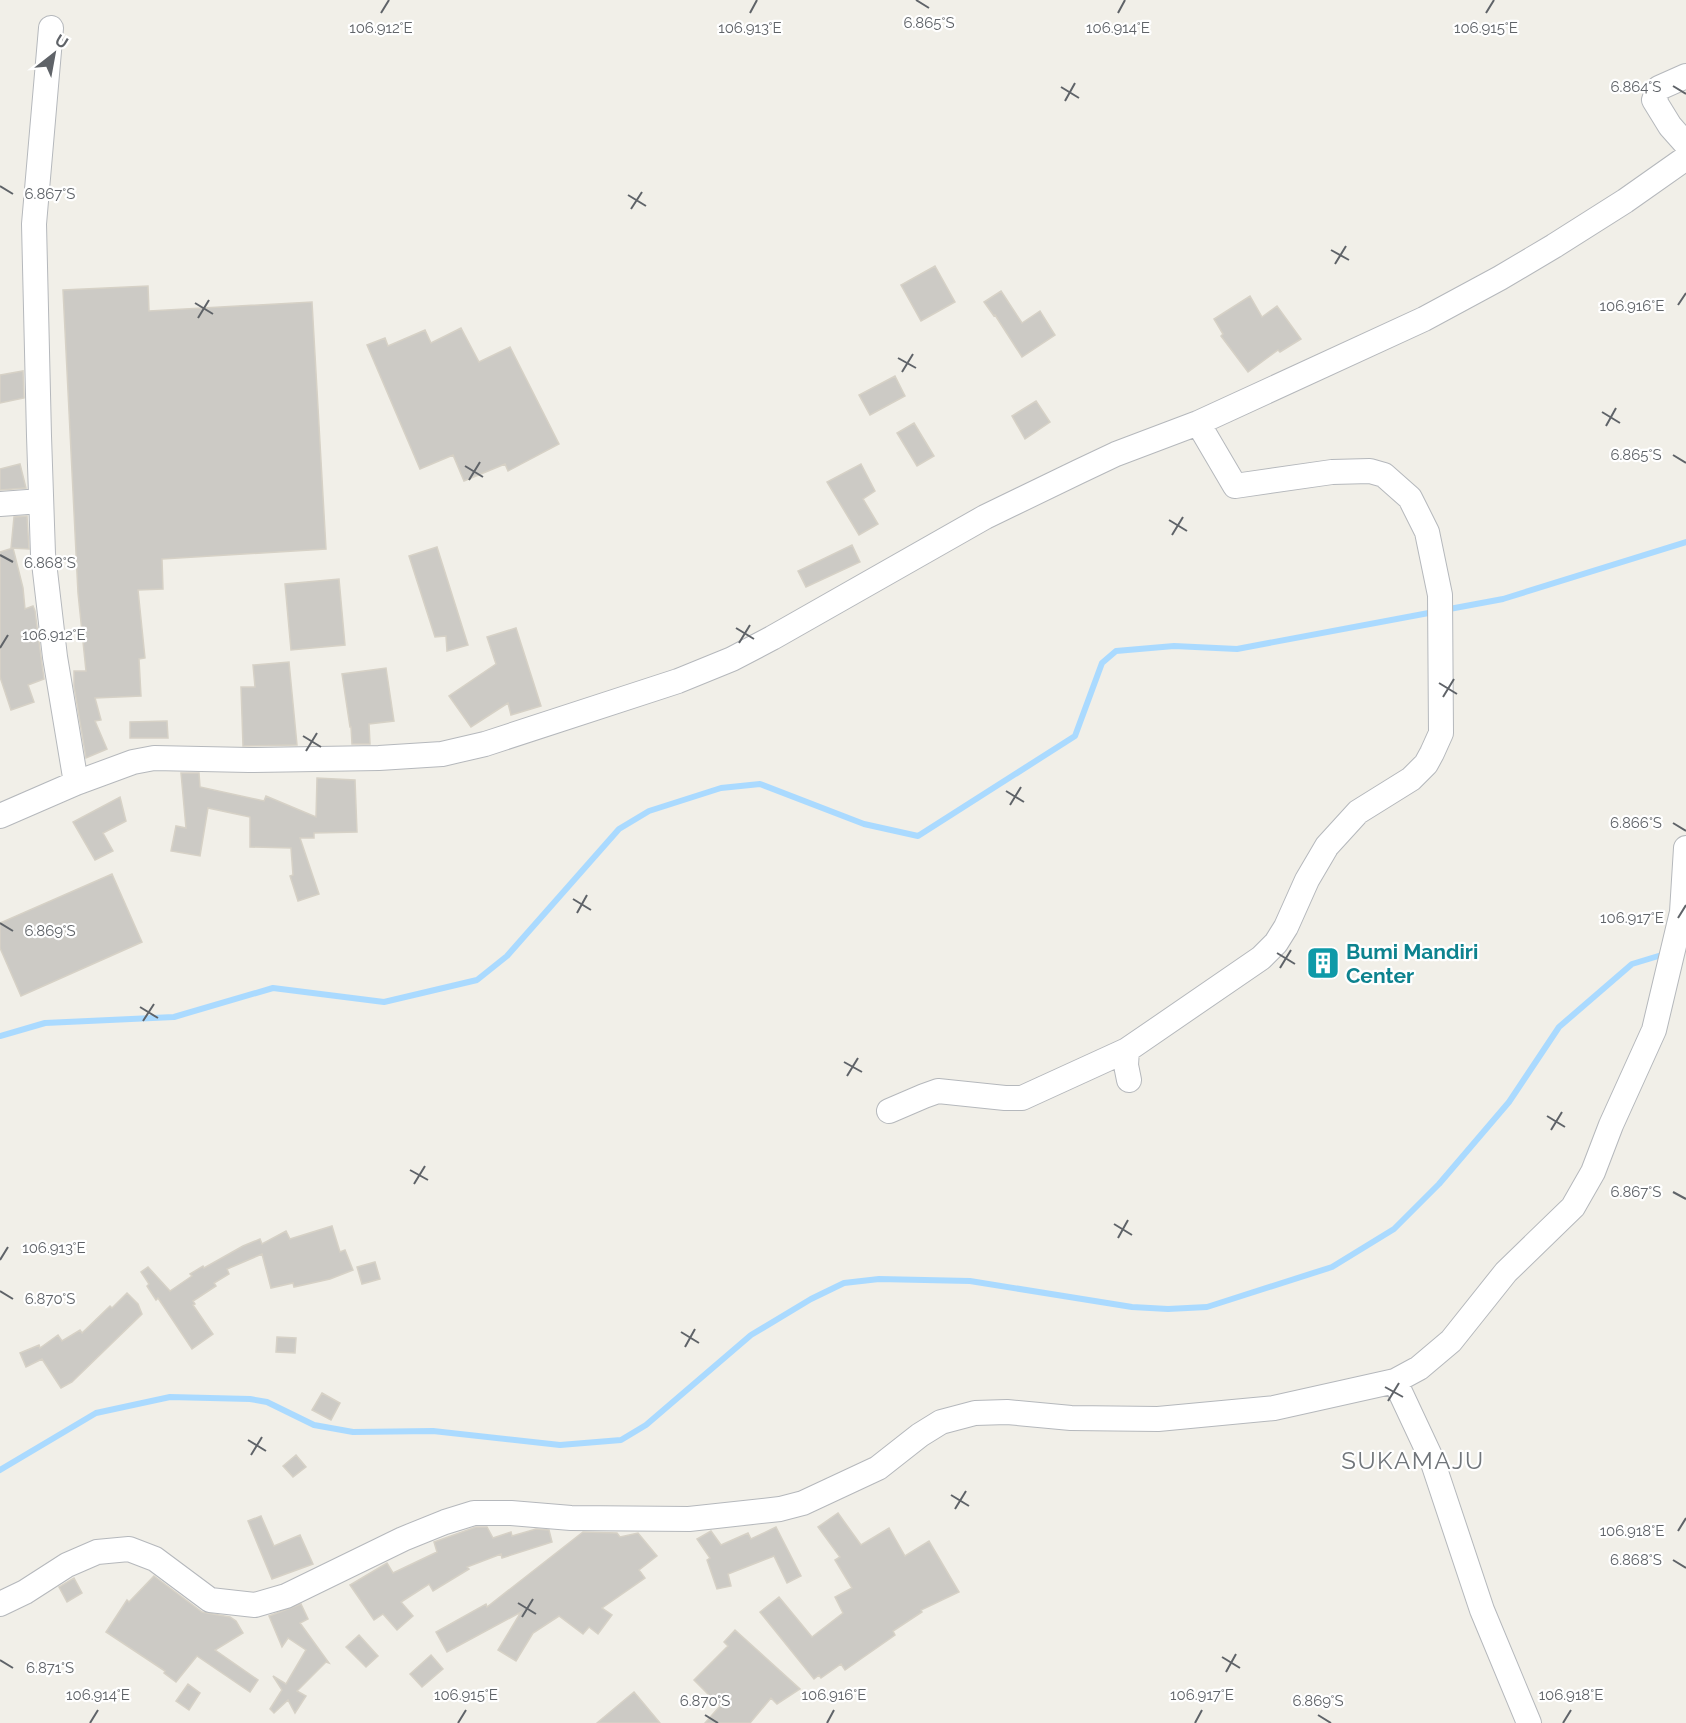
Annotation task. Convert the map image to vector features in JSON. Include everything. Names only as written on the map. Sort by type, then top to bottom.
[{"type":"street","points":[[51,28],[34,224],[41,501],[43,554],[55,657],[76,783]]},
{"type":"street","points":[[1686,76],[1659,88],[1654,100],[1670,126],[1686,144]]},
{"type":"street","points":[[0,816],[76,783],[133,762],[154,758],[249,760],[415,757],[465,749],[678,681],[732,659],[985,518],[1116,454],[1198,423],[1308,374],[1453,304],[1625,201],[1686,158]]},
{"type":"street","points":[[889,1112],[938,1091],[1022,1098],[1127,1050],[1261,958],[1276,944],[1307,880],[1327,846],[1358,812],[1410,779],[1426,764],[1441,733],[1440,595],[1427,532],[1410,498],[1384,475],[1370,471],[1332,472],[1235,486],[1198,423]]},
{"type":"street","points":[[0,504],[41,501]]},
{"type":"street","points":[[0,1604],[25,1592],[67,1565],[97,1552],[129,1549],[155,1559],[210,1600],[255,1605],[286,1596],[414,1534],[474,1513],[511,1513],[571,1518],[688,1519],[780,1509],[803,1503],[878,1468],[920,1435],[941,1422],[975,1413],[1008,1412],[1071,1418],[1158,1419],[1274,1408],[1395,1381],[1419,1368],[1451,1341],[1506,1272],[1573,1207],[1590,1179],[1611,1125],[1654,1030],[1682,912],[1686,848]]},
{"type":"street","points":[[1127,1050],[1126,1065],[1129,1080]]},
{"type":"street","points":[[1395,1381],[1432,1460],[1482,1610],[1529,1723]]},
{"type":"building","points":[[935,266],[955,302],[921,321],[901,285]]},
{"type":"building","points":[[148,286],[149,311],[312,302],[326,549],[162,559],[163,589],[138,590],[145,658],[139,659],[141,696],[95,698],[101,720],[95,721],[107,749],[86,758],[74,686],[74,671],[86,671],[78,593],[63,290]]},
{"type":"building","points":[[1001,291],[1022,323],[1040,311],[1055,335],[1022,357],[984,302]]},
{"type":"building","points":[[1250,296],[1262,317],[1277,306],[1301,339],[1280,352],[1278,350],[1248,372],[1221,336],[1223,334],[1214,319]]},
{"type":"building","points":[[461,328],[479,362],[510,347],[559,444],[508,471],[505,464],[464,481],[453,455],[420,469],[367,345],[385,338],[388,346],[425,330],[431,343]]},
{"type":"building","points":[[23,371],[24,398],[0,403],[0,375]]},
{"type":"building","points":[[895,376],[905,396],[870,415],[859,395]]},
{"type":"building","points":[[1036,401],[1050,422],[1025,439],[1012,416]]},
{"type":"building","points":[[914,423],[934,456],[917,466],[897,433]]},
{"type":"building","points":[[20,464],[26,488],[0,490],[0,469]]},
{"type":"building","points":[[861,464],[875,491],[863,499],[878,524],[859,535],[827,482]]},
{"type":"building","points":[[27,516],[29,549],[11,548],[14,517]]},
{"type":"building","points":[[852,545],[860,562],[806,587],[798,571]]},
{"type":"building","points":[[437,547],[468,645],[447,651],[446,636],[435,637],[409,556]]},
{"type":"building","points":[[13,548],[23,588],[25,609],[33,606],[35,611],[38,635],[36,636],[39,642],[44,679],[28,685],[34,702],[11,710],[0,677],[0,552]]},
{"type":"building","points":[[339,579],[345,645],[291,650],[285,584]]},
{"type":"building","points":[[516,628],[541,706],[511,715],[508,703],[471,727],[449,696],[496,664],[487,637]]},
{"type":"building","points":[[289,662],[297,745],[243,746],[241,687],[255,687],[253,665]]},
{"type":"building","points":[[386,668],[394,721],[369,724],[370,744],[352,744],[342,674]]},
{"type":"building","points":[[167,721],[168,738],[130,738],[130,722]]},
{"type":"building","points":[[181,773],[199,773],[200,787],[264,801],[266,796],[316,817],[317,778],[355,780],[357,832],[314,833],[314,838],[300,838],[319,894],[298,901],[290,876],[293,875],[291,848],[250,847],[250,817],[208,808],[200,856],[171,851],[176,826],[186,828]]},
{"type":"building","points":[[120,797],[126,821],[103,833],[113,851],[95,860],[73,822]]},
{"type":"building","points":[[112,874],[142,942],[21,996],[0,948],[0,923]]},
{"type":"building","name":"Bumi Mandiri Center","points":[[1324,948],[1338,969],[1322,979],[1309,958]]},
{"type":"building","points":[[332,1226],[340,1252],[345,1250],[353,1270],[330,1279],[294,1287],[293,1283],[271,1288],[262,1254],[227,1269],[229,1274],[214,1283],[216,1286],[193,1301],[195,1304],[193,1305],[213,1334],[192,1349],[158,1298],[156,1300],[141,1272],[148,1267],[170,1291],[203,1266],[204,1268],[260,1239],[262,1244],[286,1231],[290,1239]]},
{"type":"building","points":[[375,1262],[380,1279],[362,1284],[357,1267]]},
{"type":"building","points":[[127,1293],[138,1304],[142,1314],[72,1382],[61,1388],[42,1359],[26,1367],[20,1353],[39,1345],[40,1348],[58,1335],[62,1341],[80,1330],[82,1333]]},
{"type":"building","points":[[277,1337],[296,1338],[295,1353],[276,1352]]},
{"type":"building","points":[[322,1393],[340,1403],[331,1420],[312,1410]]},
{"type":"building","points":[[296,1455],[306,1467],[293,1477],[283,1466]]},
{"type":"building","points":[[838,1513],[861,1545],[889,1528],[905,1556],[929,1541],[959,1592],[921,1610],[922,1612],[893,1631],[895,1635],[845,1670],[841,1664],[821,1678],[819,1675],[814,1679],[760,1612],[779,1597],[812,1637],[843,1613],[835,1597],[852,1588],[835,1560],[840,1557],[818,1527]]},
{"type":"building","points":[[261,1516],[274,1546],[300,1535],[313,1564],[272,1579],[248,1521]]},
{"type":"building","points":[[476,1527],[487,1527],[493,1538],[511,1532],[512,1536],[536,1529],[549,1530],[552,1542],[502,1558],[501,1554],[467,1567],[469,1569],[433,1591],[429,1584],[401,1602],[413,1616],[397,1630],[383,1614],[374,1620],[350,1585],[387,1563],[393,1573],[437,1552],[434,1542]]},
{"type":"building","points":[[776,1527],[801,1576],[787,1583],[774,1556],[728,1574],[731,1586],[717,1589],[707,1560],[710,1558],[697,1539],[711,1531],[721,1545],[748,1533],[751,1539]]},
{"type":"building","points":[[583,1532],[617,1533],[620,1537],[638,1533],[657,1556],[639,1570],[645,1578],[602,1608],[612,1615],[598,1634],[589,1627],[583,1634],[559,1616],[533,1633],[516,1661],[498,1650],[521,1612],[447,1652],[436,1632],[486,1604],[487,1607]]},
{"type":"building","points":[[154,1576],[202,1612],[230,1617],[236,1621],[243,1633],[215,1650],[258,1680],[250,1692],[197,1656],[176,1682],[164,1673],[165,1671],[106,1632],[127,1600],[129,1602]]},
{"type":"building","points":[[74,1578],[82,1593],[67,1602],[59,1587]]},
{"type":"building","points":[[301,1604],[308,1619],[300,1623],[329,1663],[326,1662],[297,1691],[306,1696],[295,1713],[288,1700],[274,1713],[270,1709],[282,1690],[273,1676],[286,1684],[306,1650],[288,1638],[282,1647],[269,1616]]},
{"type":"building","points":[[735,1630],[800,1689],[777,1704],[771,1698],[750,1723],[705,1723],[720,1706],[694,1680],[728,1646],[724,1642]]},
{"type":"building","points":[[359,1635],[378,1656],[366,1667],[346,1647]]},
{"type":"building","points":[[431,1655],[443,1669],[422,1687],[410,1674]]},
{"type":"building","points":[[188,1684],[200,1693],[189,1710],[176,1701]]},
{"type":"building","points":[[634,1692],[660,1723],[597,1723]]},
{"type":"waterway","points":[[1444,610],[1503,599],[1686,542]]},
{"type":"waterway","points":[[0,1036],[45,1023],[174,1017],[273,988],[384,1002],[477,980],[507,956],[619,829],[649,811],[721,788],[760,784],[864,824],[918,836],[1075,736],[1102,663],[1116,651],[1174,646],[1237,649],[1434,612]]},
{"type":"waterway","points":[[0,1470],[96,1413],[170,1397],[250,1399],[267,1402],[314,1425],[353,1432],[433,1431],[560,1445],[621,1440],[646,1425],[751,1335],[811,1299],[844,1283],[879,1279],[970,1281],[1132,1307],[1168,1309],[1207,1307],[1332,1267],[1394,1229],[1439,1184],[1509,1102],[1559,1027],[1632,964],[1665,954]]},
{"type":"place","name":"Bumi Mandiri Center","points":[[1323,963]]},
{"type":"district","name":"SUKAMAJU","points":[[1413,1460]]}]
